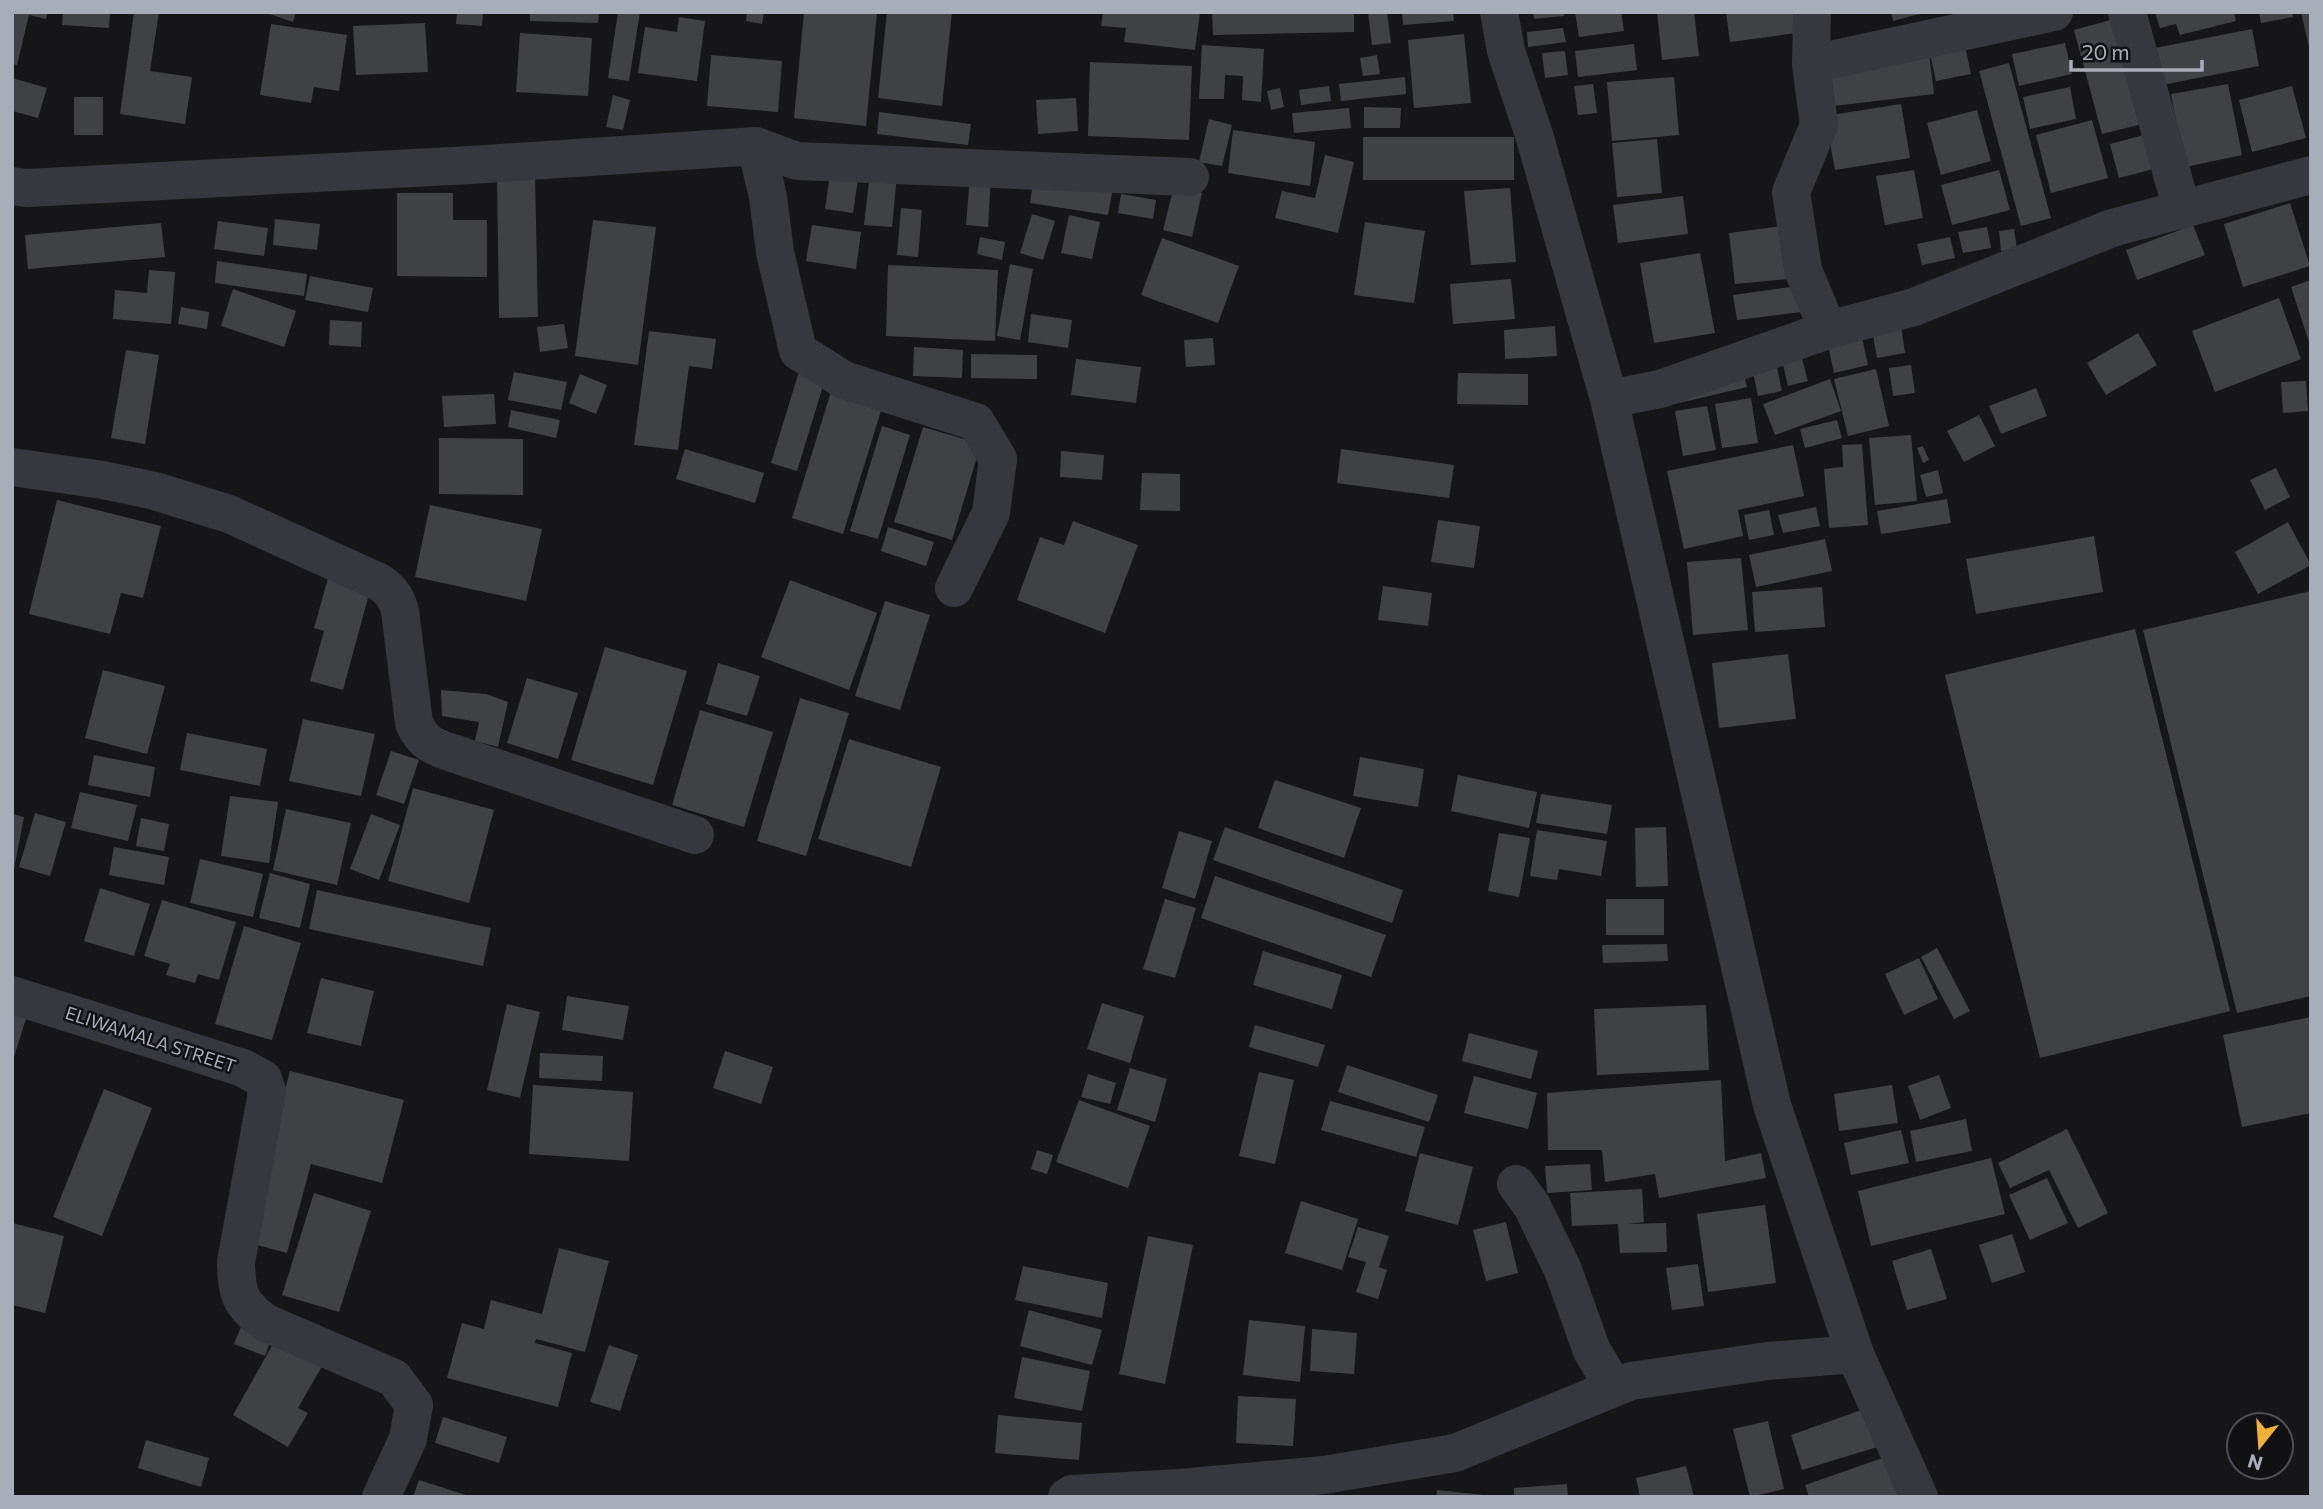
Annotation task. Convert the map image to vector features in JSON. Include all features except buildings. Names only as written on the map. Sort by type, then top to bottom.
[{"type":"street","points":[[1499,12],[1506,51],[1535,138],[1609,399],[1772,1105],[1855,1354],[1919,1497]]},
{"type":"street","points":[[1812,12],[1811,64],[1819,125],[1791,192],[1803,270],[1828,330]]},
{"type":"street","points":[[1811,64],[2053,12]]},
{"type":"street","points":[[2127,12],[2182,210]]},
{"type":"street","points":[[12,186],[27,188],[471,165],[756,146],[797,161],[1190,177]]},
{"type":"street","points":[[756,146],[768,197],[775,253],[798,351],[844,380],[976,422],[998,459],[991,513],[954,588]]},
{"type":"street","points":[[1609,399],[1660,389],[1828,330],[1914,306],[2112,228],[2311,175]]},
{"type":"street","points":[[12,467],[103,480],[155,491],[217,510],[366,575],[389,589],[396,598],[400,611],[414,723],[421,738],[455,754],[695,835]]},
{"type":"street","name":"ELIWAMALA STREET","points":[[12,995],[243,1068],[263,1079],[267,1091],[236,1262],[236,1285],[240,1299],[266,1323],[394,1378],[414,1405],[408,1439],[381,1497]]},
{"type":"street","points":[[1516,1184],[1532,1206],[1563,1270],[1592,1350],[1614,1387]]},
{"type":"street","points":[[1067,1497],[1072,1494],[1180,1488],[1324,1475],[1348,1484],[1455,1453],[1631,1381],[1768,1361],[1855,1354]]}]
